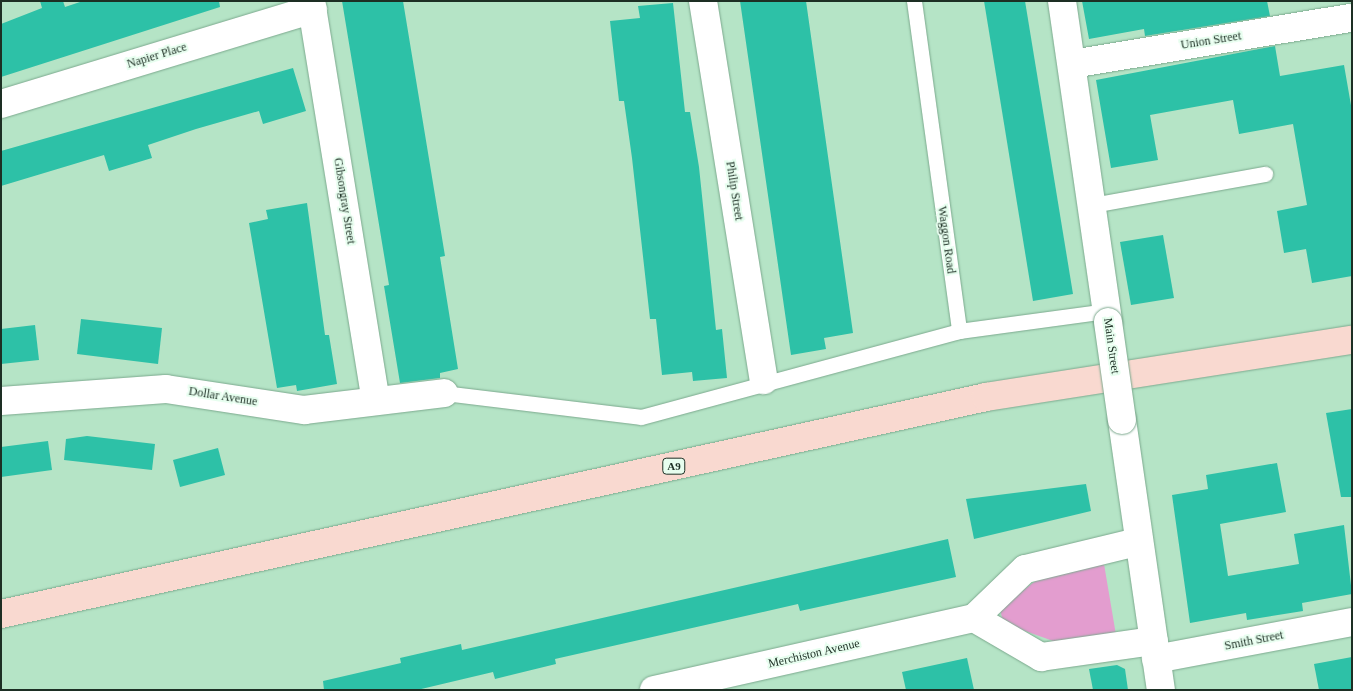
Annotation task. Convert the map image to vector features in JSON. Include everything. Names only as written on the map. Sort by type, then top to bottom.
[{"type":"main road","name":"A9","points":[[1,614],[986,397],[1352,340]]},
{"type":"street","name":"Philip Street","points":[[704,1],[764,380]]},
{"type":"street","name":"Main Street","points":[[1062,1],[1122,420],[1137,542],[1161,690]]},
{"type":"street","name":"Napier Place","points":[[1,104],[312,5]]},
{"type":"street","name":"Gibsongray Street","points":[[312,5],[376,401]]},
{"type":"street","name":"Union Street","points":[[1072,64],[1350,14]]},
{"type":"street","name":"Dollar Avenue","points":[[1,401],[166,389],[304,410],[444,393]]},
{"type":"street","points":[[1137,542],[1025,569],[974,618],[1041,657],[1155,650]]},
{"type":"street","name":"Merchiston Avenue","points":[[654,690],[974,618]]},
{"type":"street","name":"Smith Street","points":[[1155,650],[1352,622]]},
{"type":"lane","name":"Waggon Road","points":[[914,1],[959,331]]},
{"type":"lane","points":[[1092,204],[1265,174]]},
{"type":"lane","points":[[444,393],[641,417],[764,380],[959,331],[1107,316]]},
{"type":"shaded area","points":[[1104,564],[1116,635],[1056,642],[1003,623],[1000,608],[1038,579]]},
{"type":"building","points":[[40,1],[63,1],[65,7],[83,1],[219,1],[220,7],[1,77],[1,24],[42,8]]},
{"type":"building","points":[[342,1],[403,1],[445,256],[440,257],[458,369],[440,373],[440,378],[400,383],[384,286],[389,285]]},
{"type":"building","points":[[740,1],[806,1],[853,333],[824,338],[826,349],[791,355]]},
{"type":"building","points":[[984,1],[1025,1],[1073,294],[1033,301]]},
{"type":"building","points":[[1082,1],[1267,1],[1270,16],[1145,36],[1144,29],[1089,39]]},
{"type":"building","points":[[673,3],[685,112],[690,112],[699,167],[716,330],[722,329],[727,378],[693,381],[692,372],[662,375],[656,319],[650,319],[632,158],[624,101],[619,101],[610,21],[640,18],[638,6]]},
{"type":"building","points":[[1275,46],[1280,76],[1344,65],[1352,111],[1352,276],[1312,283],[1306,249],[1284,253],[1277,211],[1307,205],[1293,124],[1239,134],[1233,100],[1150,115],[1158,160],[1111,168],[1096,80]]},
{"type":"building","points":[[293,68],[306,111],[263,124],[259,111],[196,129],[148,145],[152,158],[109,171],[104,155],[1,186],[1,151]]},
{"type":"building","points":[[307,203],[325,335],[329,335],[337,384],[297,391],[296,385],[277,388],[249,223],[268,219],[266,210]]},
{"type":"building","points":[[1163,235],[1174,298],[1131,305],[1120,242]]},
{"type":"building","points":[[81,319],[162,328],[158,364],[77,354]]},
{"type":"building","points":[[35,325],[39,360],[1,364],[1,329]]},
{"type":"building","points":[[1352,409],[1352,497],[1341,497],[1326,413]]},
{"type":"building","points":[[87,436],[155,444],[152,470],[64,460],[66,439]]},
{"type":"building","points":[[48,441],[52,470],[1,477],[1,447]]},
{"type":"building","points":[[218,448],[225,475],[180,487],[173,460]]},
{"type":"building","points":[[1277,463],[1286,512],[1220,524],[1228,576],[1299,564],[1294,534],[1344,525],[1352,594],[1302,603],[1303,611],[1247,620],[1246,613],[1190,623],[1172,495],[1208,489],[1206,475]]},
{"type":"building","points":[[1086,484],[1091,511],[974,539],[966,499]]},
{"type":"building","points":[[948,539],[956,577],[800,611],[798,604],[555,659],[556,664],[495,679],[493,672],[417,690],[324,690],[323,681],[401,663],[400,658],[461,644],[462,650]]},
{"type":"building","points":[[1352,657],[1352,690],[1319,690],[1314,664]]},
{"type":"building","points":[[967,658],[974,690],[906,690],[902,672]]},
{"type":"building","points":[[1117,665],[1125,669],[1128,690],[1093,690],[1089,669]]}]
